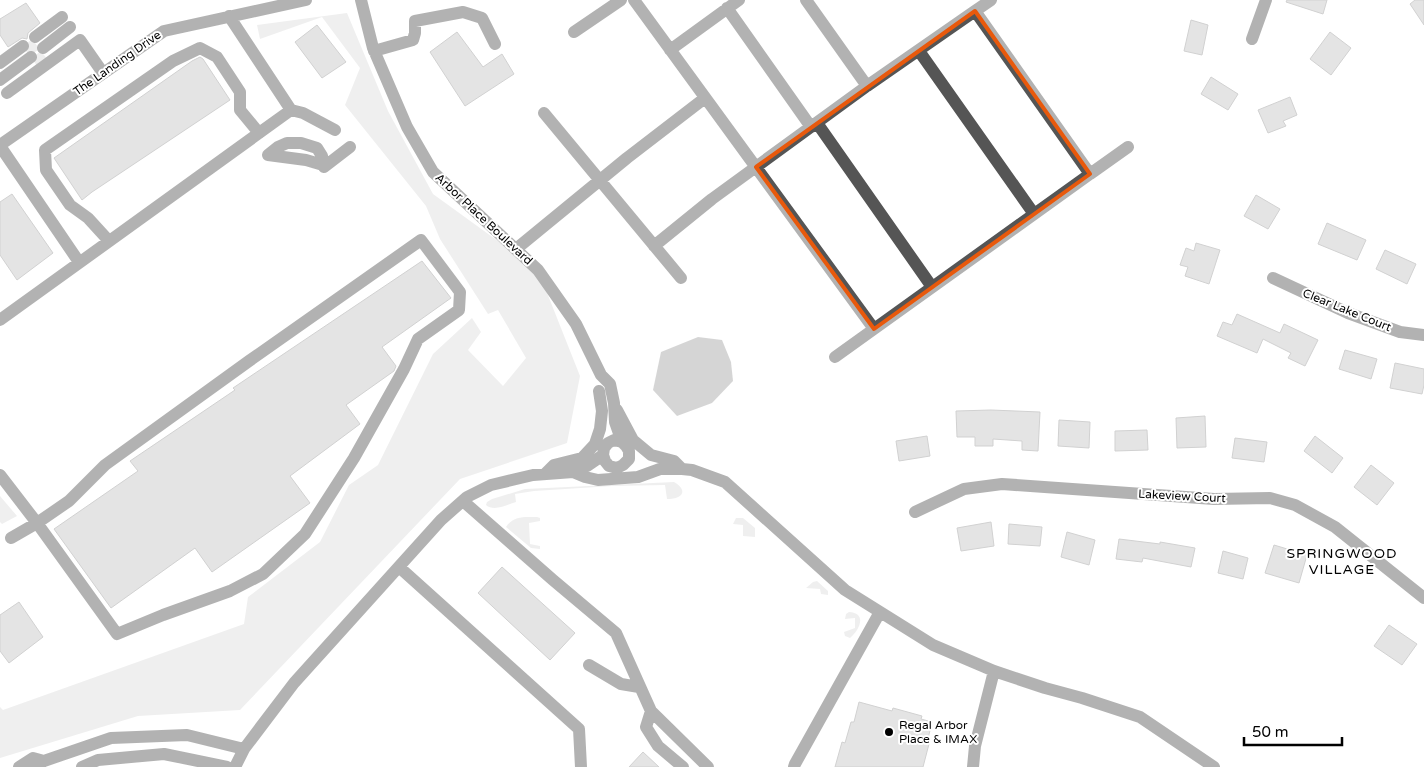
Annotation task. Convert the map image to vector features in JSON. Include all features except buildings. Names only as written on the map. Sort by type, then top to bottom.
[{"type":"street","name":"The Landing Drive","points":[[0,146],[164,30],[306,0]]},
{"type":"street","name":"Arbor Place Boulevard","points":[[361,0],[374,51],[407,127],[433,172],[538,270],[576,324],[600,375],[610,384],[615,422],[626,447]]},
{"type":"street","points":[[574,32],[621,0]]},
{"type":"street","points":[[634,0],[874,329]]},
{"type":"street","points":[[670,50],[739,0]]},
{"type":"street","points":[[806,0],[867,86]]},
{"type":"street","points":[[654,246],[712,199],[867,86],[991,0]]},
{"type":"street","points":[[1252,38],[1266,0]]},
{"type":"street","points":[[727,8],[932,287]]},
{"type":"street","points":[[976,11],[1090,174]]},
{"type":"street","points":[[374,51],[413,40],[415,21],[463,12],[482,18],[495,44]]},
{"type":"street","points":[[229,16],[291,110],[335,130]]},
{"type":"street","points":[[71,28],[103,73]]},
{"type":"street","points":[[71,28],[41,45],[71,28]]},
{"type":"street","points":[[3,87],[71,28]]},
{"type":"street","points":[[109,241],[88,218],[70,205],[46,170],[45,150],[173,60],[200,48],[216,57],[240,92],[240,110],[268,155]]},
{"type":"street","points":[[919,51],[1034,214]]},
{"type":"street","points":[[3,87],[29,54]]},
{"type":"street","points":[[0,63],[29,54]]},
{"type":"street","points":[[0,70],[29,54]]},
{"type":"street","points":[[516,249],[705,98]]},
{"type":"street","points":[[0,320],[291,110]]},
{"type":"street","points":[[544,113],[681,278]]},
{"type":"street","points":[[0,146],[79,262]]},
{"type":"street","points":[[324,167],[350,147]]},
{"type":"street","points":[[835,357],[1128,147]]},
{"type":"street","points":[[0,475],[37,523],[117,634],[230,591],[262,574],[304,534],[354,458],[404,369],[418,338],[459,310],[460,292],[421,240],[105,465],[69,501],[37,523],[11,538]]},
{"type":"street","name":"Clear Lake Court","points":[[1273,278],[1348,313],[1400,332],[1424,335]]},
{"type":"street","name":"Arbor Place Boulevard","points":[[598,480],[606,460],[604,448],[608,443],[606,405],[599,390],[600,375]]},
{"type":"street","points":[[549,474],[554,465],[582,458],[595,444],[600,429],[602,411],[599,390]]},
{"type":"street","points":[[614,403],[633,440],[651,455],[674,462],[682,469]]},
{"type":"street","points":[[608,443],[614,440],[660,469]]},
{"type":"street","points":[[235,767],[244,749],[294,683],[441,520],[463,501],[491,485],[533,475],[573,472],[606,460],[617,468],[628,459],[626,447]]},
{"type":"street","points":[[623,465],[638,476]]},
{"type":"street","points":[[573,472],[598,480],[638,476],[660,469],[682,469],[692,470],[725,482],[844,590],[933,645],[994,671],[1140,717],[1214,767]]},
{"type":"street","name":"Lakeview Court","points":[[915,512],[964,489],[1002,484],[1214,499],[1270,498],[1295,505],[1335,527],[1424,598]]},
{"type":"street","points":[[463,501],[616,633],[651,711],[708,767]]},
{"type":"street","points":[[400,566],[579,729],[581,767]]},
{"type":"street","points":[[793,766],[880,612]]},
{"type":"street","points":[[590,666],[621,684],[639,687]]},
{"type":"street","points":[[973,767],[975,746],[994,671]]},
{"type":"street","points":[[651,711],[646,727],[658,746],[683,767]]},
{"type":"street","points":[[19,767],[33,758],[40,764],[111,738],[187,735],[244,749]]},
{"type":"street","points":[[82,767],[98,760],[164,754],[227,767]]},
{"type":"highlighted area","points":[[975,11],[1090,174],[874,329],[756,167]]},
{"type":"shaded area","points":[[347,13],[388,111],[433,194],[538,270],[580,376],[567,443],[460,479],[240,710],[138,716],[0,758],[0,707],[3,710],[244,624],[248,597],[320,542],[349,485],[378,465],[433,354],[472,318],[481,332],[468,350],[503,386],[526,358],[498,310],[488,314],[440,239],[426,206],[345,105],[360,68],[322,17],[260,39],[257,25]]},
{"type":"shaded area","points":[[698,337],[722,340],[731,362],[733,381],[712,403],[677,416],[653,390],[661,352]]},
{"type":"shaded area","points":[[674,482],[681,488],[682,494],[672,499],[667,499],[665,485],[612,486],[534,491],[515,494],[516,502],[504,506],[493,508],[486,505],[492,499],[525,489]]},
{"type":"shaded area","points":[[0,496],[17,516],[2,524],[0,522]]},
{"type":"shaded area","points":[[540,518],[540,521],[529,523],[530,544],[540,546],[540,549],[531,548],[506,527],[516,519]]},
{"type":"shaded area","points":[[736,518],[743,518],[755,528],[755,537],[743,536],[743,525],[733,524]]},
{"type":"shaded area","points":[[817,581],[828,591],[828,595],[821,594],[820,589],[806,588]]},
{"type":"shaded area","points":[[849,612],[855,613],[860,619],[859,627],[850,638],[845,636],[844,632],[855,628],[855,618],[845,619],[846,614]]},
{"type":"tunnel","points":[[26,51],[39,42]]},
{"type":"tunnel","points":[[35,63],[47,54]]},
{"type":"place","name":"Regal Arbor Place & IMAX","points":[[889,732]]},
{"type":"district","name":"SPRINGWOOD VILLAGE","points":[[1342,562]]}]
